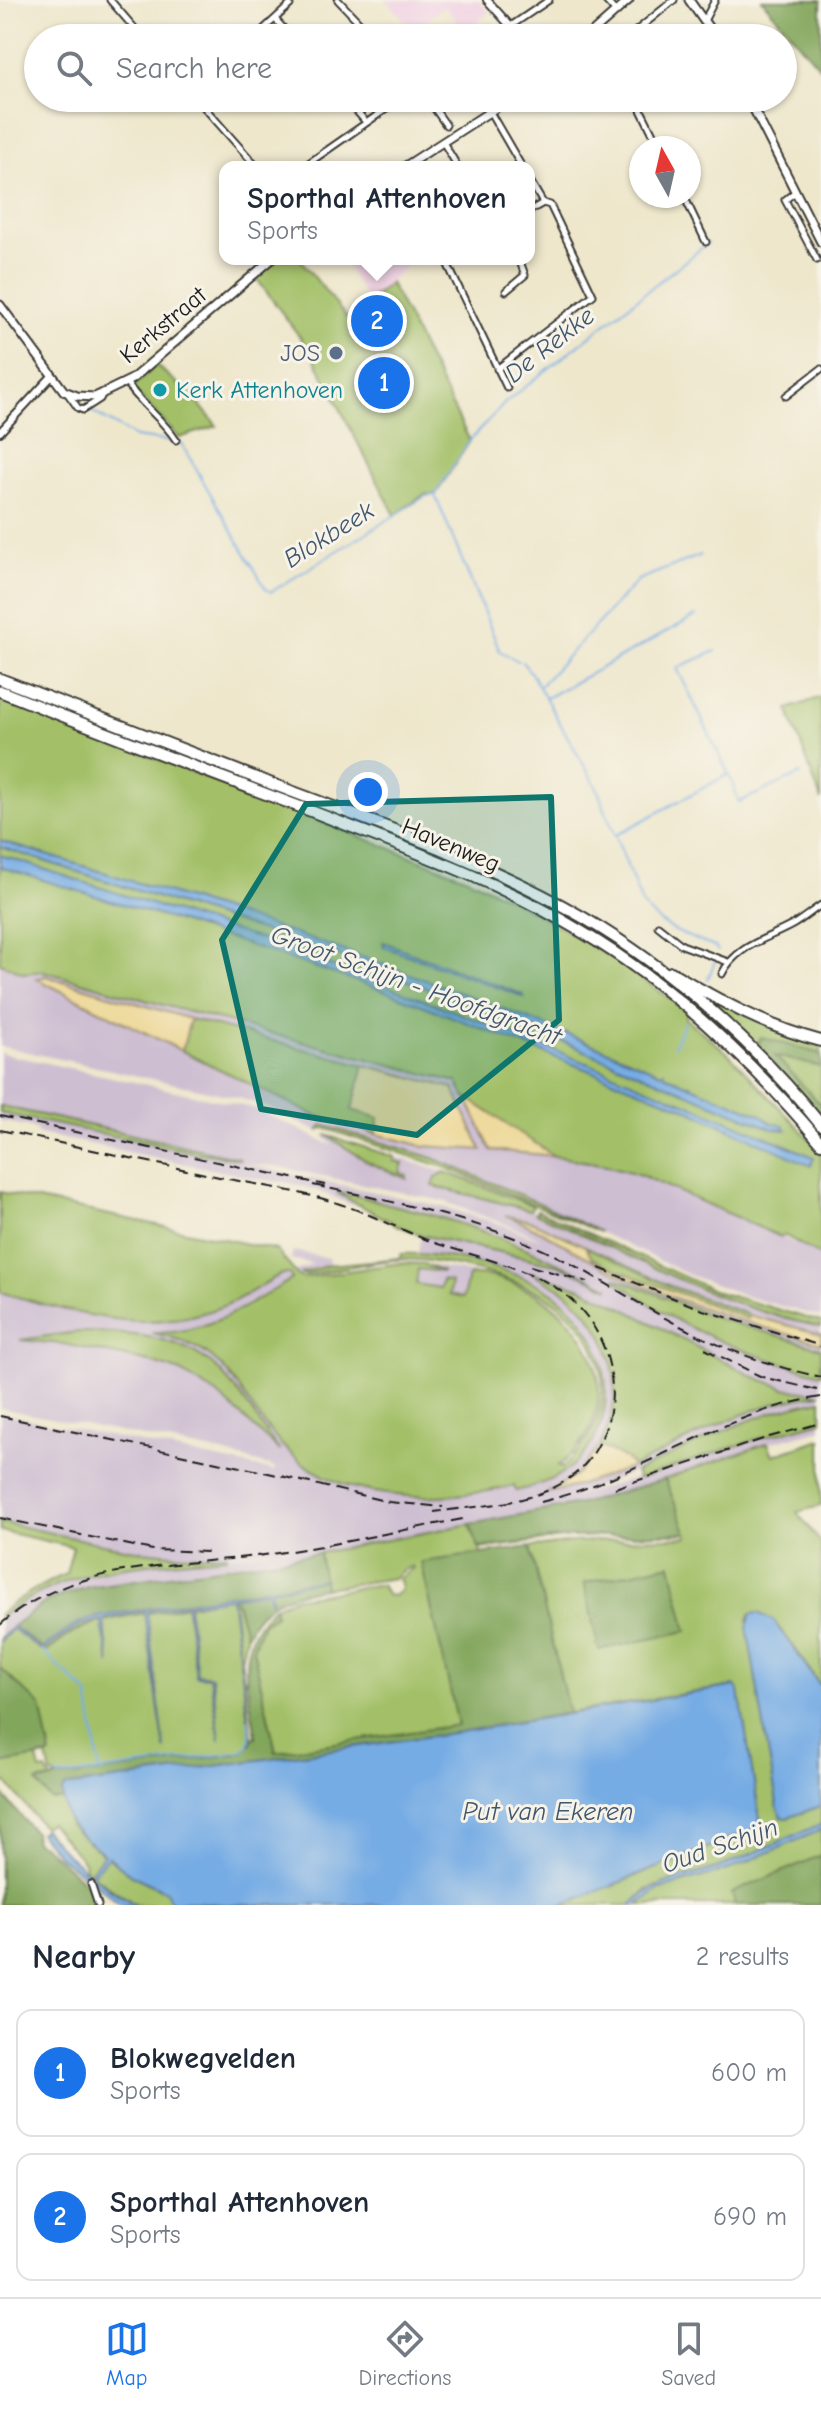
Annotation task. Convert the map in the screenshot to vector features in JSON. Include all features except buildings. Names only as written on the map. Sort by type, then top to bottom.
[{"type":"highway","name":"Havenweg","points":[[0,679],[457,855],[587,920],[651,963],[702,1003],[757,1054],[821,1125]]},
{"type":"highway","name":"Havenweg","points":[[0,691],[451,865],[553,915],[612,951],[694,1012],[748,1062],[821,1143]]},
{"type":"highway","points":[[587,920],[738,1011],[788,1032],[821,1041]]},
{"type":"main road","points":[[602,24],[629,0]]},
{"type":"main road","points":[[689,0],[708,24]]},
{"type":"main road","points":[[413,161],[490,112]]},
{"type":"main road","points":[[755,112],[821,242]]},
{"type":"main road","name":"Kerkstraat","points":[[102,395],[139,375],[265,265]]},
{"type":"main road","points":[[0,305],[68,393],[86,398],[102,395]]},
{"type":"street","points":[[110,0],[131,24]]},
{"type":"street","points":[[487,0],[510,24]]},
{"type":"street","points":[[513,24],[549,0]]},
{"type":"street","points":[[605,0],[615,11]]},
{"type":"street","points":[[645,24],[674,0]]},
{"type":"street","points":[[705,19],[715,0]]},
{"type":"street","points":[[342,1],[362,24]]},
{"type":"street","points":[[269,24],[290,5]]},
{"type":"street","points":[[275,19],[279,24]]},
{"type":"street","points":[[208,112],[252,161]]},
{"type":"street","points":[[357,112],[366,122]]},
{"type":"street","points":[[311,161],[381,112]]},
{"type":"street","points":[[437,112],[446,125]]},
{"type":"street","points":[[490,112],[519,161]]},
{"type":"street","points":[[642,112],[654,136]]},
{"type":"street","points":[[443,142],[454,161]]},
{"type":"street","points":[[497,369],[593,295],[550,205],[543,203],[535,189]]},
{"type":"street","points":[[796,191],[785,200],[817,260]]},
{"type":"street","points":[[535,208],[543,203]]},
{"type":"street","points":[[690,208],[706,242]]},
{"type":"street","points":[[448,265],[507,388]]},
{"type":"street","points":[[506,291],[525,275],[521,265]]},
{"type":"street","points":[[786,396],[821,369]]},
{"type":"street","points":[[0,432],[52,376]]},
{"type":"street","points":[[126,382],[138,399],[168,427],[176,440]]},
{"type":"street","points":[[68,393],[78,408],[83,410],[102,395]]},
{"type":"street","points":[[722,974],[728,962],[745,948],[795,924],[821,905]]},
{"type":"street","points":[[658,926],[682,945],[728,962]]},
{"type":"street","points":[[91,1884],[98,1905]]},
{"type":"highlighted area","points":[[551,797],[559,1020],[417,1135],[261,1109],[222,940],[306,804]]},
{"type":"shaded area","points":[[386,0],[478,0],[489,12],[475,24],[459,24],[444,6],[423,24],[408,24]]},
{"type":"shaded area","points":[[346,265],[407,265],[368,301]]},
{"type":"shaded area","points":[[0,963],[24,973],[43,971],[227,1023],[475,1087],[821,1256],[821,1317],[752,1298],[689,1275],[533,1200],[433,1158],[323,1125],[318,1132],[272,1109],[236,1097],[0,1046]]},
{"type":"shaded area","points":[[0,1053],[254,1108],[333,1146],[324,1137],[326,1135],[370,1163],[400,1176],[395,1157],[444,1172],[436,1178],[434,1186],[527,1208],[697,1289],[757,1310],[821,1327],[821,1334],[722,1306],[670,1286],[568,1237],[515,1218],[621,1275],[721,1314],[821,1343],[821,1348],[752,1329],[616,1278],[669,1316],[710,1337],[789,1366],[821,1374],[821,1393],[784,1388],[731,1367],[582,1288],[532,1273],[567,1293],[592,1318],[607,1345],[616,1378],[614,1409],[600,1446],[575,1476],[547,1492],[619,1473],[716,1425],[758,1408],[789,1400],[821,1394],[821,1400],[746,1420],[644,1468],[572,1496],[660,1472],[788,1429],[821,1421],[821,1429],[768,1443],[584,1503],[319,1553],[228,1565],[64,1594],[11,1627],[0,1638],[0,1618],[22,1602],[62,1581],[109,1569],[291,1548],[210,1555],[161,1555],[0,1522],[0,1413],[274,1471],[275,1468],[223,1453],[0,1408],[0,1292],[95,1318],[184,1318],[229,1303],[282,1274],[312,1264],[291,1259],[293,1251],[328,1258],[329,1265],[300,1274],[225,1317],[186,1331],[161,1333],[199,1349],[221,1365],[242,1388],[267,1427],[301,1462],[333,1479],[375,1491],[416,1497],[480,1494],[514,1486],[516,1490],[541,1483],[566,1471],[590,1447],[601,1425],[607,1395],[606,1371],[599,1348],[580,1318],[560,1298],[536,1284],[467,1260],[418,1253],[421,1235],[559,1265],[598,1282],[516,1242],[459,1222],[338,1193],[355,1202],[352,1205],[286,1182],[36,1133],[37,1130],[31,1127],[0,1121],[0,1113],[192,1152],[237,1158],[0,1106]],"holes":[[[244,1164],[274,1166],[443,1201],[544,1241],[440,1206]],[[77,1332],[163,1340],[199,1354],[217,1368],[236,1390],[274,1444],[209,1387],[181,1372],[150,1362],[63,1344],[20,1340]]]},
{"type":"shaded area","points":[[418,1263],[496,1278],[469,1304],[413,1284]]},
{"type":"green space","points":[[762,0],[821,0],[821,69],[797,41],[797,24],[783,24]]},
{"type":"green space","points":[[271,265],[305,265],[347,318],[390,283],[470,441],[436,494],[424,495],[395,515],[311,352],[256,278]]},
{"type":"green space","points":[[156,365],[195,399],[217,426],[179,438],[132,388]]},
{"type":"green space","points":[[821,697],[821,800],[788,709]]},
{"type":"green space","points":[[0,698],[470,879],[528,908],[636,974],[688,1012],[685,1018],[729,1054],[821,1151],[821,1256],[784,1235],[781,1237],[641,1175],[554,1156],[465,1097],[457,1082],[43,971],[24,973],[0,963]]},
{"type":"green space","points":[[686,983],[821,1043],[821,1054],[759,1040],[758,1047]]},
{"type":"green space","points":[[190,1019],[364,1065],[352,1110],[380,1118],[376,1134],[314,1115],[182,1051]]},
{"type":"green space","points":[[761,1037],[821,1054],[821,1067],[775,1056],[821,1105],[821,1118],[758,1047]]},
{"type":"green space","points":[[774,1055],[821,1067],[821,1105]]},
{"type":"green space","points":[[0,1106],[240,1158],[240,1159],[0,1113]]},
{"type":"green space","points":[[323,1125],[433,1158],[600,1232],[447,1168],[324,1128],[318,1131]]},
{"type":"green space","points":[[326,1135],[395,1157],[394,1161],[403,1163],[400,1173],[407,1179],[370,1163]]},
{"type":"green space","points":[[444,1172],[533,1206],[530,1210],[433,1186],[436,1178]]},
{"type":"green space","points":[[0,1192],[276,1250],[303,1278],[400,1263],[423,1264],[443,1272],[418,1269],[416,1284],[440,1288],[442,1280],[451,1282],[449,1295],[463,1298],[468,1276],[488,1276],[521,1287],[547,1302],[569,1321],[586,1343],[596,1368],[599,1393],[594,1419],[581,1444],[558,1466],[562,1468],[581,1448],[595,1425],[603,1386],[594,1348],[582,1328],[550,1299],[486,1272],[418,1260],[391,1260],[300,1274],[329,1265],[419,1254],[482,1265],[525,1279],[558,1297],[577,1314],[591,1335],[601,1358],[606,1382],[605,1407],[598,1430],[586,1452],[567,1470],[542,1483],[516,1491],[514,1486],[453,1495],[388,1494],[328,1478],[301,1462],[278,1441],[214,1360],[178,1340],[152,1333],[208,1324],[292,1279],[289,1274],[282,1274],[228,1304],[170,1320],[114,1319],[0,1292]]},
{"type":"green space","points":[[337,1193],[426,1213],[480,1230],[532,1251],[610,1288],[559,1265],[421,1235]]},
{"type":"green space","points":[[537,1210],[717,1292],[821,1322],[821,1327],[745,1306],[675,1278],[535,1213]]},
{"type":"green space","points":[[585,1246],[670,1286],[749,1315],[748,1319],[666,1291],[606,1265],[592,1258]]},
{"type":"green space","points":[[531,1272],[582,1288],[752,1376],[784,1388],[821,1394],[795,1398],[747,1413],[633,1467],[627,1460],[600,1446],[609,1426],[615,1384],[606,1345],[597,1327],[568,1294]]},
{"type":"green space","points":[[616,1278],[720,1319],[821,1348],[821,1374],[763,1357],[707,1335],[656,1308]]},
{"type":"green space","points":[[77,1332],[137,1335],[176,1344],[194,1352],[225,1377],[280,1451],[217,1394],[181,1372],[150,1362],[63,1344],[20,1340]]},
{"type":"green space","points":[[821,1400],[821,1421],[638,1479],[635,1472],[748,1421]]},
{"type":"green space","points":[[821,1439],[821,1506],[797,1512],[821,1543],[821,1687],[780,1630],[760,1615],[751,1614],[748,1620],[790,1817],[821,1806],[821,1825],[725,1865],[646,1890],[631,1905],[562,1905],[759,1825],[738,1688],[727,1687],[569,1713],[568,1710],[276,1752],[253,1649],[263,1623],[276,1615],[274,1607],[294,1598],[376,1585],[381,1585],[386,1595],[394,1596],[401,1590],[398,1579],[412,1566],[394,1578],[325,1588],[324,1582],[234,1596],[246,1636],[241,1659],[252,1738],[243,1752],[58,1778],[51,1774],[47,1756],[37,1758],[40,1771],[46,1770],[51,1779],[38,1781],[51,1800],[63,1799],[69,1825],[104,1855],[89,1873],[84,1862],[50,1823],[43,1827],[0,1775],[0,1641],[13,1629],[35,1646],[15,1627],[320,1560],[319,1553],[470,1524],[474,1535],[668,1488],[665,1479],[768,1443],[773,1455]],"holes":[[[687,1533],[688,1537],[573,1542],[481,1554],[480,1549],[569,1537]]]},
{"type":"green space","points":[[665,1479],[687,1533],[569,1537],[479,1548],[470,1524],[584,1503]]},
{"type":"green space","points":[[0,1522],[140,1550],[169,1554],[226,1554],[226,1557],[136,1566],[80,1577],[26,1600],[0,1618],[0,1613],[15,1602],[66,1574],[73,1547],[0,1531]]},
{"type":"green space","points":[[530,1547],[569,1713],[460,1732],[69,1786],[62,1792],[63,1799],[51,1800],[37,1783],[240,1753],[256,1737],[247,1684],[248,1651],[252,1636],[274,1607],[276,1615],[263,1623],[253,1649],[276,1752],[458,1725],[421,1562]]},
{"type":"green space","points":[[319,1553],[325,1588],[289,1596],[268,1607],[259,1614],[246,1636],[234,1596],[92,1625],[78,1630],[47,1652],[13,1626],[47,1601],[88,1587]]},
{"type":"green space","points":[[671,1564],[687,1631],[599,1650],[584,1583]]},
{"type":"green space","points":[[0,1668],[41,1706],[51,1755],[0,1764]]},
{"type":"green space","points":[[0,1791],[34,1832],[35,1842],[43,1845],[89,1886],[95,1905],[0,1905]]},
{"type":"green space","points":[[821,1830],[821,1905],[637,1905],[660,1889],[730,1869]]},
{"type":"green space","points":[[821,1855],[821,1905],[735,1905],[732,1893]]},
{"type":"green space","points":[[107,1856],[131,1875],[185,1901],[227,1905],[137,1905],[92,1875]]},
{"type":"sand","points":[[46,976],[190,1019],[182,1051],[37,979]]},
{"type":"sand","points":[[364,1065],[453,1088],[482,1150],[423,1146],[376,1134],[379,1118],[352,1110]]},
{"type":"sand","points":[[466,1097],[554,1156],[491,1150]]},
{"type":"sand","points":[[505,1215],[534,1222],[585,1246],[592,1258],[627,1274],[748,1319],[749,1315],[821,1334],[821,1343],[744,1322],[643,1285]]},
{"type":"sand","points":[[600,1446],[627,1460],[633,1467],[547,1493],[575,1476]]},
{"type":"water","points":[[0,841],[251,919],[499,1007],[661,1073],[664,1071],[665,1075],[760,1114],[787,1130],[773,1129],[479,1007],[337,955],[0,847]]},
{"type":"water","points":[[0,855],[315,957],[328,965],[512,1033],[814,1157],[811,1166],[680,1106],[388,992],[180,922],[0,867]]},
{"type":"water","points":[[383,942],[522,994],[524,997],[384,947]]},
{"type":"water","points":[[326,1579],[270,1590],[272,1604],[267,1591],[232,1597],[248,1719],[231,1598],[188,1604],[197,1674],[212,1676],[220,1741],[210,1677],[196,1676],[186,1604],[147,1611],[165,1750],[144,1611],[104,1619],[110,1664],[101,1620],[80,1625],[42,1651],[13,1629],[0,1641],[13,1626],[41,1649],[78,1623],[101,1616]]},
{"type":"water","points":[[758,1613],[773,1620],[821,1687],[821,1806],[787,1818],[781,1817],[778,1809],[747,1627],[751,1614]]},
{"type":"water","name":"Put van Ekeren","points":[[735,1686],[739,1691],[759,1825],[562,1905],[227,1905],[185,1901],[175,1904],[166,1891],[131,1875],[108,1856],[94,1873],[91,1871],[104,1854],[74,1829],[64,1805],[62,1792],[65,1787],[460,1732]]},
{"type":"water","points":[[821,1824],[821,1830],[730,1869],[660,1889],[637,1905],[631,1905],[653,1888],[715,1869]]},
{"type":"water","points":[[44,1829],[87,1872],[137,1905],[118,1902],[59,1856],[39,1833]]},
{"type":"waterway","name":"De Rekke","points":[[435,495],[470,440],[506,402],[708,243]]},
{"type":"waterway","name":"Blokbeek","points":[[93,412],[135,437],[181,443],[266,589],[271,592],[426,496],[435,495],[500,651],[518,661]]},
{"type":"waterway","points":[[539,687],[638,580],[701,555]]},
{"type":"waterway","points":[[546,698],[696,616]]},
{"type":"waterway","points":[[716,651],[677,668],[728,773]]},
{"type":"waterway","name":"Blokbeek","points":[[522,662],[596,786],[642,904],[666,926],[718,951]]},
{"type":"waterway","points":[[616,835],[729,774],[739,802],[801,774]]},
{"type":"waterway","name":"Blokbeek","points":[[708,979],[715,961]]},
{"type":"waterway","name":"Blokbeek","points":[[674,1046],[684,1022]]},
{"type":"waterway","points":[[42,1651],[88,1694],[100,1771]]},
{"type":"waterway","points":[[56,1775],[239,1752],[249,1742],[248,1719]]},
{"type":"railway","points":[[0,1116],[325,1185]]},
{"type":"railway","points":[[0,1130],[337,1203],[438,1244],[535,1276],[576,1304],[597,1333],[612,1384],[608,1420],[597,1448],[581,1469],[561,1484],[538,1494],[513,1501],[434,1512]]},
{"type":"railway","points":[[313,1185],[434,1212],[494,1230],[552,1254],[717,1344],[768,1363],[821,1377]]},
{"type":"railway","points":[[530,1266],[588,1282]]},
{"type":"railway","points":[[599,1268],[703,1310],[821,1346]]},
{"type":"railway","points":[[705,1349],[762,1377],[821,1391]]},
{"type":"railway","points":[[541,1502],[612,1478],[748,1416],[821,1397]]},
{"type":"railway","points":[[0,1416],[389,1502],[443,1507]]},
{"type":"railway","points":[[615,1488],[821,1423]]},
{"type":"railway","points":[[0,1518],[153,1550],[210,1552]]},
{"type":"railway","points":[[0,1625],[30,1603],[96,1577],[301,1549],[463,1519]]},
{"type":"place","name":"Sporthal Attenhoven","points":[[377,321]]},
{"type":"place","name":"JOS","points":[[336,353]]},
{"type":"place","name":"Blokwegvelden","points":[[384,383]]},
{"type":"place","name":"Kerk Attenhoven","points":[[160,390]]},
{"type":"water label","name":"Groot Schijn - Hoofdgracht","points":[[416,986]]},
{"type":"water label","name":"Oud Schijn","points":[[720,1846]]}]
